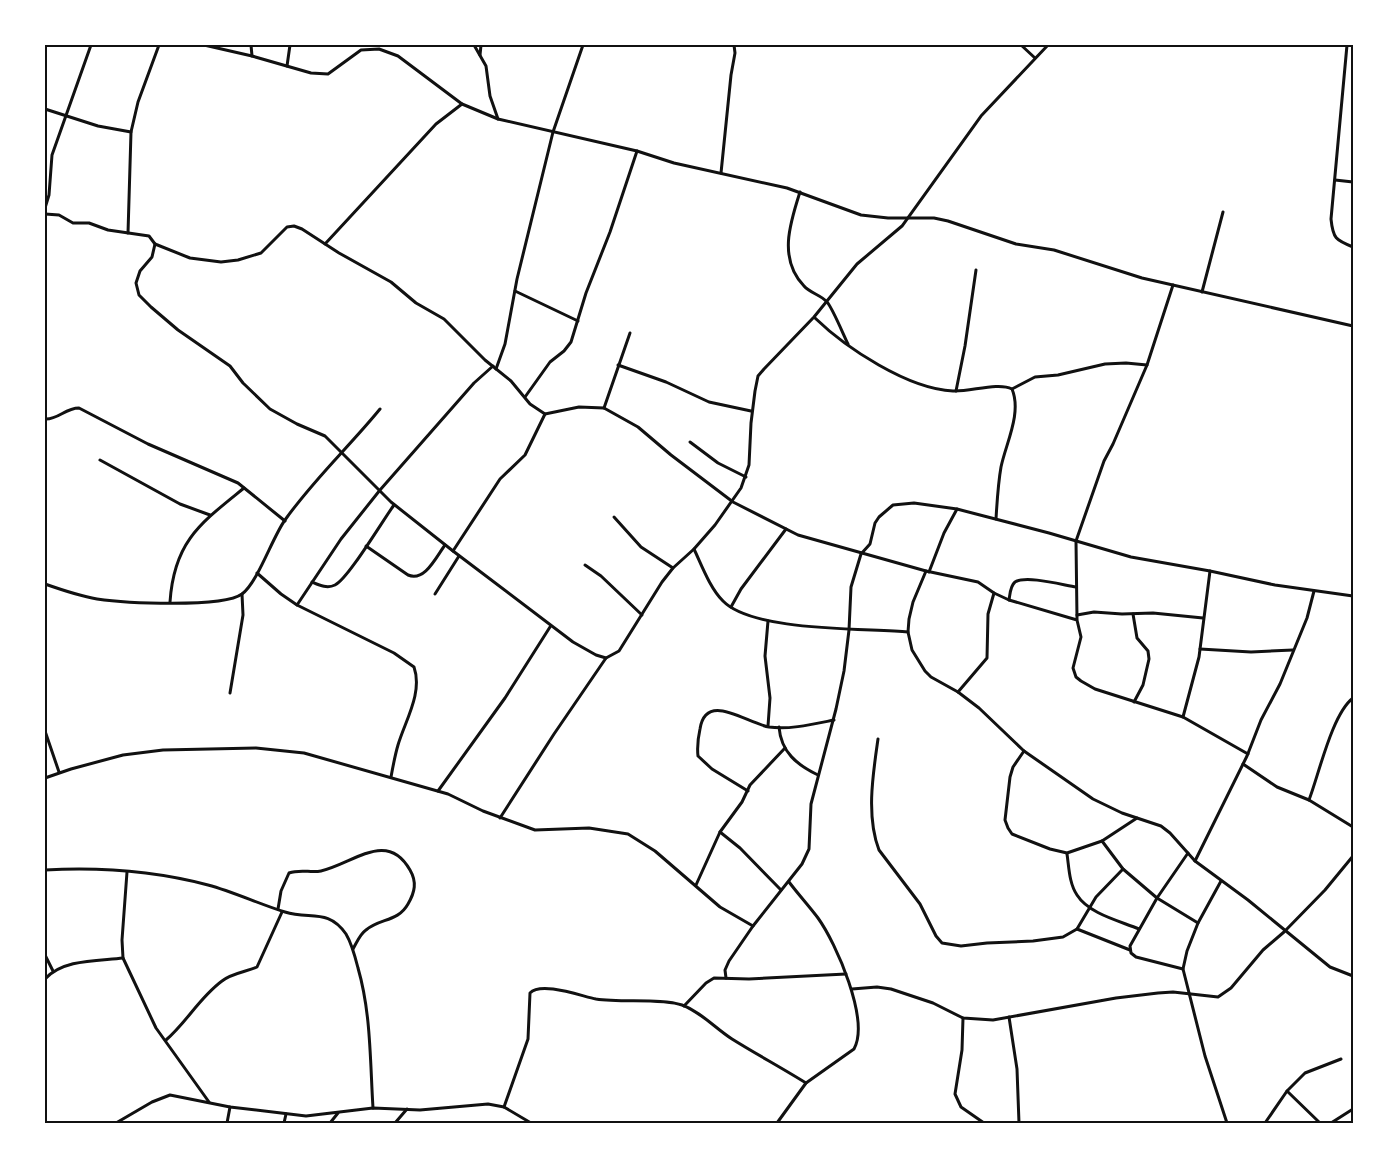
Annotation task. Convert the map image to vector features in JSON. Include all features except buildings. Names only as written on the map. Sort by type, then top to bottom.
[{"type":"street","points":[[45,208],[49,195],[52,155],[91,45]]},
{"type":"street","points":[[128,233],[131,132],[143,87],[159,45]]},
{"type":"street","points":[[204,45],[252,56],[311,74],[328,74],[354,54],[369,47],[379,49],[398,56],[462,104],[498,119],[800,192],[861,215],[948,221],[1016,244],[1054,250],[1126,273],[1353,326]]},
{"type":"street","points":[[251,45],[252,56]]},
{"type":"street","points":[[287,66],[290,45]]},
{"type":"street","points":[[474,45],[486,66],[490,96],[498,119]]},
{"type":"street","points":[[480,56],[481,45]]},
{"type":"street","points":[[297,605],[341,539],[380,490],[474,383],[494,367],[505,344],[514,291],[553,132],[583,45]]},
{"type":"street","points":[[721,174],[734,45]]},
{"type":"street","points":[[1021,45],[1035,58]]},
{"type":"street","points":[[500,818],[606,658],[619,651],[673,568],[694,549],[733,502],[746,477],[749,465],[752,411],[758,376],[777,353],[814,317],[857,264],[893,235],[910,217],[981,116],[1048,45]]},
{"type":"street","points":[[1347,45],[1331,219],[1332,233],[1338,241],[1353,247]]},
{"type":"street","points":[[325,244],[436,124],[462,104]]},
{"type":"street","points":[[45,109],[98,126],[131,132]]},
{"type":"street","points":[[525,398],[550,362],[571,342],[586,293],[610,232],[637,151]]},
{"type":"street","points":[[1335,180],[1353,182]]},
{"type":"street","points":[[800,192],[787,244],[788,256],[793,269],[805,287],[827,302],[849,346]]},
{"type":"street","points":[[1202,292],[1223,212]]},
{"type":"street","points":[[45,214],[59,215],[73,223],[89,223],[108,230],[149,236],[155,244],[190,258],[220,262],[238,260],[261,253],[287,227],[294,225],[391,282],[416,303],[444,319],[511,381],[537,410],[545,414],[579,407],[603,408],[630,420],[698,477],[733,502],[786,530],[861,554],[981,582],[994,594],[1009,600],[1077,617],[1094,612],[1153,613],[1203,618]]},
{"type":"street","points":[[155,244],[152,256],[137,276],[139,295],[178,330],[230,366],[243,383],[270,409],[325,436],[394,504],[459,556],[550,626],[596,655],[606,658]]},
{"type":"street","points":[[956,391],[976,270]]},
{"type":"street","points":[[1173,285],[1147,365],[1104,461],[1076,541],[1077,617],[1081,636],[1073,668],[1076,677],[1095,689],[1183,717],[1248,754]]},
{"type":"street","points":[[514,291],[578,321]]},
{"type":"street","points":[[814,317],[830,332],[870,360],[929,387],[956,391],[999,386],[1012,388],[1035,377],[1058,375],[1106,364],[1147,365]]},
{"type":"street","points":[[603,408],[630,333]]},
{"type":"street","points":[[618,365],[656,378],[709,402],[752,411]]},
{"type":"street","points":[[996,519],[1001,466],[1012,429],[1014,410],[1012,388]]},
{"type":"street","points":[[45,419],[55,418],[70,408],[78,408],[119,430],[228,478],[285,521]]},
{"type":"street","points":[[230,693],[243,615],[242,594],[285,521],[313,484],[380,409]]},
{"type":"street","points":[[453,551],[500,479],[525,455],[545,414]]},
{"type":"street","points":[[690,442],[718,463],[746,477]]},
{"type":"street","points":[[100,460],[180,504],[210,515]]},
{"type":"street","points":[[170,602],[171,583],[177,561],[198,527],[244,488]]},
{"type":"street","points":[[726,978],[725,970],[729,961],[753,926],[789,882],[808,852],[811,804],[834,720],[849,630],[851,587],[861,554],[870,544],[879,516],[893,506],[914,503],[957,509],[1131,557],[1275,585],[1353,596]]},
{"type":"street","points":[[312,582],[329,587],[337,585],[394,504]]},
{"type":"street","points":[[957,509],[927,571],[909,619],[908,632],[912,650],[925,671],[979,708],[1024,751],[1093,799],[1161,826],[1195,861],[1248,900],[1284,932],[1330,967],[1353,975]]},
{"type":"street","points":[[615,517],[641,547],[673,568]]},
{"type":"street","points":[[731,608],[741,589],[786,530]]},
{"type":"street","points":[[366,546],[408,575],[416,577],[427,570],[445,545]]},
{"type":"street","points":[[694,549],[718,594],[731,608],[768,620],[820,628],[908,632]]},
{"type":"street","points":[[435,594],[459,556]]},
{"type":"street","points":[[585,565],[601,576],[642,615]]},
{"type":"street","points":[[1183,717],[1200,650],[1210,571]]},
{"type":"street","points":[[257,572],[297,605],[394,653],[414,667],[416,679],[412,704],[398,744],[391,777]]},
{"type":"street","points":[[1009,600],[1012,586],[1023,580],[1076,587]]},
{"type":"street","points":[[45,584],[98,599],[129,602],[223,600],[242,594]]},
{"type":"street","points":[[1195,861],[1280,684],[1307,618],[1314,591]]},
{"type":"street","points":[[958,692],[987,658],[988,614],[994,594]]},
{"type":"street","points":[[1133,614],[1137,638],[1148,651],[1149,659],[1143,685],[1134,702]]},
{"type":"street","points":[[768,620],[765,656],[770,698],[768,726]]},
{"type":"street","points":[[438,791],[505,698],[550,626]]},
{"type":"street","points":[[1200,650],[1251,652],[1293,650]]},
{"type":"street","points":[[1308,800],[1335,725],[1353,698]]},
{"type":"street","points":[[748,791],[712,769],[699,756],[701,723],[707,712],[720,710],[768,726],[780,727],[834,720]]},
{"type":"street","points":[[780,727],[781,740],[795,762],[818,775]]},
{"type":"street","points":[[45,731],[58,772]]},
{"type":"street","points":[[878,739],[872,815],[876,842],[879,850],[920,904],[942,943],[961,946],[1063,936],[1077,929],[1096,897],[1123,869]]},
{"type":"street","points":[[45,778],[58,772],[123,755],[163,750],[256,748],[304,753],[438,791],[500,818],[535,830],[589,828],[628,834],[655,850],[720,907],[753,926]]},
{"type":"street","points":[[696,885],[720,832],[738,809],[753,780],[785,748]]},
{"type":"street","points":[[1024,751],[1013,767],[1005,810],[1008,828],[1018,837],[1067,853],[1101,841],[1137,818]]},
{"type":"street","points":[[1243,763],[1277,787],[1308,800],[1353,828]]},
{"type":"street","points":[[720,832],[781,890]]},
{"type":"street","points":[[1101,841],[1123,869],[1157,898],[1198,923]]},
{"type":"street","points":[[165,1040],[187,1020],[199,1001],[222,981],[237,973],[257,967],[280,910],[281,891],[290,873],[319,871],[366,853],[389,850],[410,869],[416,880],[410,901],[402,913],[365,930],[353,949]]},
{"type":"street","points":[[1067,853],[1077,896],[1090,908],[1139,929]]},
{"type":"street","points":[[1130,950],[1130,946],[1157,898],[1188,853]]},
{"type":"street","points":[[852,989],[877,987],[905,992],[963,1018],[993,1020],[1116,998],[1173,992],[1218,996],[1231,988],[1263,950],[1325,890],[1353,856]]},
{"type":"street","points":[[45,870],[94,869],[181,879],[209,885],[296,915],[325,916],[332,919],[348,936],[367,1004],[373,1108]]},
{"type":"street","points":[[128,872],[122,940],[123,958],[151,1018],[210,1104]]},
{"type":"street","points":[[1221,881],[1198,923],[1183,969],[1205,1056],[1227,1123]]},
{"type":"street","points":[[777,1123],[806,1083],[849,1053],[856,1045],[858,1028],[852,989],[846,974],[818,918],[789,882]]},
{"type":"street","points":[[1077,929],[1130,950],[1136,957],[1183,969]]},
{"type":"street","points":[[45,956],[53,971]]},
{"type":"street","points":[[45,979],[53,971],[75,964],[123,958]]},
{"type":"street","points":[[684,1006],[714,978],[749,980],[846,974]]},
{"type":"street","points":[[504,1107],[528,1039],[529,996],[533,989],[550,989],[596,999],[628,1002],[673,1002],[684,1006],[731,1038],[806,1083]]},
{"type":"street","points":[[1009,1017],[1017,1069],[1019,1123]]},
{"type":"street","points":[[963,1018],[962,1050],[955,1094],[961,1107],[984,1123]]},
{"type":"street","points":[[1265,1123],[1287,1091],[1305,1073],[1341,1059]]},
{"type":"street","points":[[1287,1091],[1320,1123]]},
{"type":"street","points":[[116,1123],[152,1102],[170,1095],[210,1104],[306,1116],[373,1108],[442,1108],[476,1104],[504,1107],[531,1123]]},
{"type":"street","points":[[227,1123],[230,1107]]},
{"type":"street","points":[[395,1123],[408,1109]]},
{"type":"street","points":[[1332,1123],[1353,1109]]},
{"type":"street","points":[[330,1123],[338,1112]]},
{"type":"street","points":[[284,1123],[286,1114]]}]
